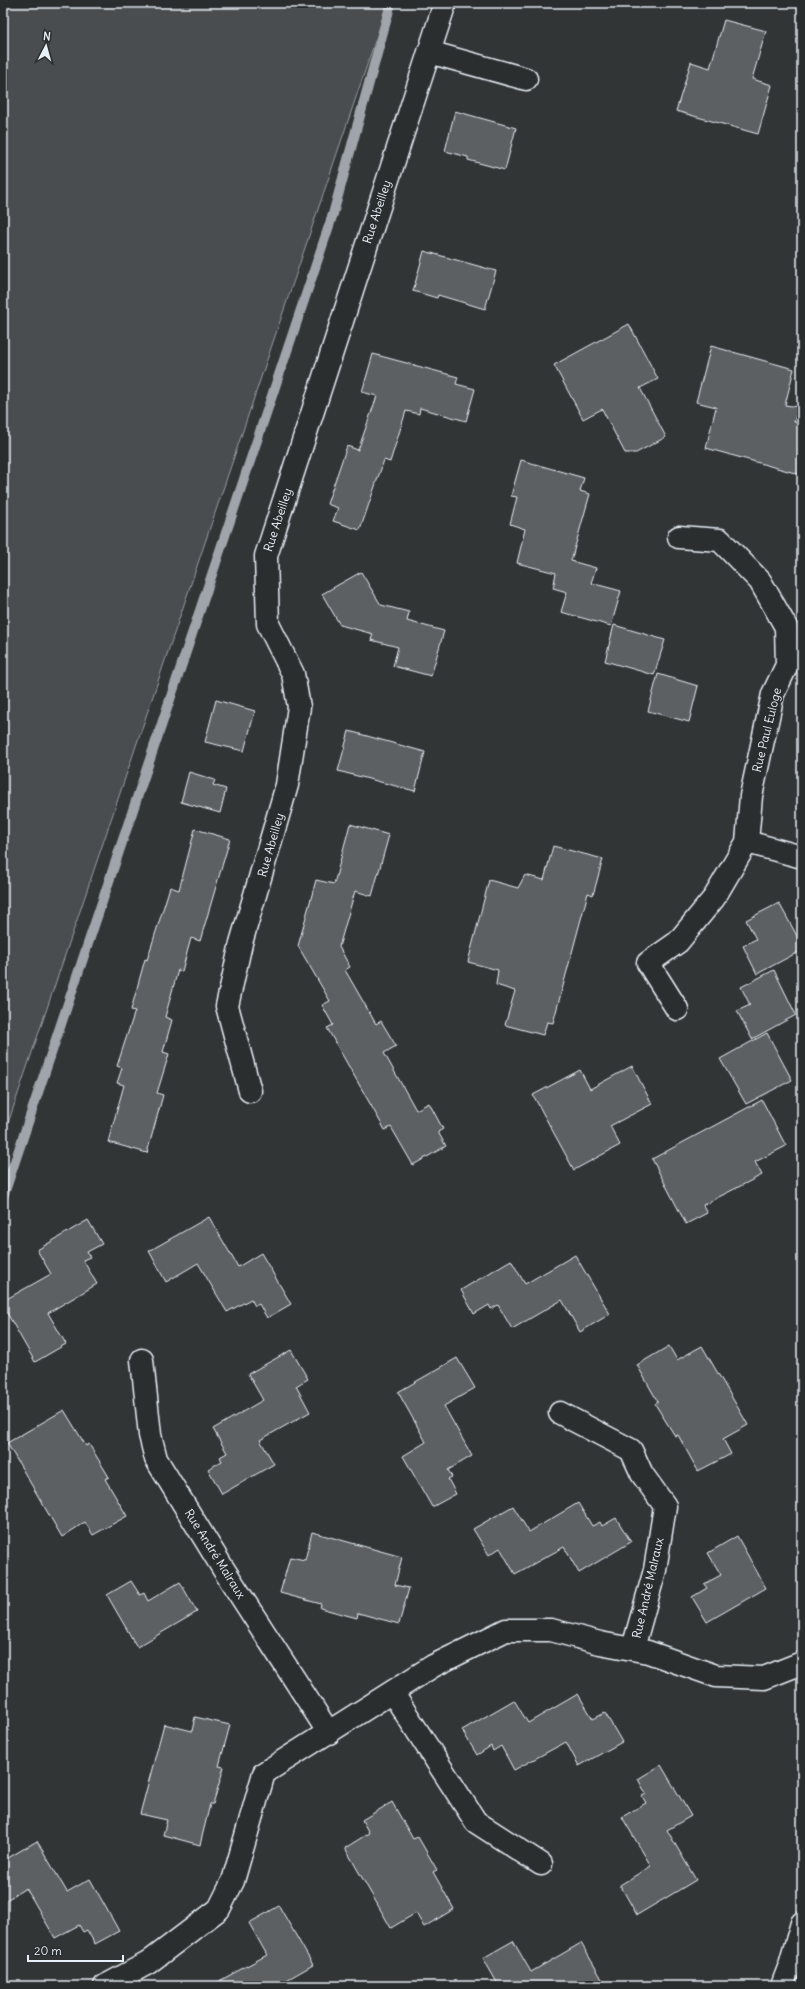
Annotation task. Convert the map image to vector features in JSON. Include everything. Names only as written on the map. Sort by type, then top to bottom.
[{"type":"street","name":"Rue Abeilley","points":[[250,1091],[227,1006],[241,943],[287,786],[300,706],[293,674],[268,624],[266,556],[445,3]]},
{"type":"street","points":[[429,52],[526,79]]},
{"type":"street","name":"Rue Paul Euloge","points":[[677,1009],[648,963],[683,937],[714,898],[747,842],[751,796],[773,694],[787,665],[786,627],[760,581],[720,540],[679,537]]},
{"type":"street","points":[[747,842],[802,857]]},
{"type":"street","name":"Rue André Malraux","points":[[142,1360],[150,1435],[156,1458],[224,1570],[329,1733]]},
{"type":"street","name":"Rue André Malraux","points":[[560,1413],[631,1450],[642,1474],[665,1506],[654,1570],[633,1648]]},
{"type":"street","name":"Rue André Malraux","points":[[105,1986],[148,1963],[219,1909],[232,1882],[264,1773],[434,1666],[506,1630],[551,1630],[600,1643],[648,1652],[716,1676],[764,1678],[802,1663]]},
{"type":"street","points":[[392,1692],[476,1822],[541,1864]]},
{"type":"street","points":[[782,1986],[790,1965],[802,1923]]},
{"type":"shaded area","points":[[3,3],[388,3],[3,1138]]},
{"type":"building","points":[[724,20],[766,31],[752,79],[772,85],[758,134],[676,111],[691,62],[710,68]]},
{"type":"building","points":[[455,111],[516,128],[505,170],[468,160],[468,157],[445,151]]},
{"type":"building","points":[[424,251],[496,271],[485,309],[438,295],[437,298],[413,291]]},
{"type":"building","points":[[629,324],[658,379],[640,388],[666,437],[636,453],[625,453],[602,409],[583,419],[554,365]]},
{"type":"building","points":[[711,346],[794,369],[785,405],[799,407],[794,422],[802,423],[802,475],[706,448],[716,407],[696,402]]},
{"type":"building","points":[[373,354],[458,377],[456,384],[475,389],[466,421],[420,408],[419,414],[406,411],[390,462],[384,460],[360,530],[333,521],[338,508],[327,504],[347,446],[358,450],[377,396],[362,392]]},
{"type":"building","points":[[521,460],[584,478],[580,491],[590,494],[571,561],[596,568],[591,583],[621,591],[611,626],[561,612],[567,592],[553,588],[556,573],[517,563],[525,529],[510,524],[517,497],[511,496]]},
{"type":"building","points":[[361,572],[381,605],[409,612],[407,621],[444,631],[431,676],[393,666],[398,647],[371,640],[373,634],[340,625],[322,594]]},
{"type":"building","points":[[614,625],[665,640],[654,675],[605,661]]},
{"type":"building","points":[[658,674],[698,686],[689,722],[648,711]]},
{"type":"building","points":[[216,700],[255,711],[244,751],[205,742]]},
{"type":"building","points":[[349,731],[425,752],[415,791],[338,771]]},
{"type":"building","points":[[189,772],[215,780],[213,785],[226,789],[220,813],[181,802]]},
{"type":"building","points":[[350,824],[389,835],[372,896],[355,891],[339,947],[350,967],[345,970],[376,1024],[381,1021],[396,1046],[384,1053],[416,1110],[429,1103],[443,1129],[438,1132],[446,1146],[413,1165],[391,1127],[385,1130],[327,1028],[333,1025],[322,1005],[330,1001],[298,946],[316,880],[334,884]]},
{"type":"building","points":[[195,829],[230,839],[200,941],[191,938],[182,971],[178,970],[165,1017],[172,1020],[163,1052],[169,1054],[157,1093],[163,1095],[147,1153],[108,1142],[124,1085],[117,1083],[122,1068],[117,1066],[135,1011],[131,1010],[145,959],[147,960],[170,887],[179,890]]},
{"type":"building","points":[[553,846],[603,859],[593,895],[588,893],[553,1023],[547,1022],[543,1035],[505,1025],[515,991],[496,985],[498,970],[468,962],[489,880],[518,888],[525,875],[544,880]]},
{"type":"building","points":[[779,903],[802,945],[802,950],[757,974],[743,946],[756,939],[746,920]]},
{"type":"building","points":[[774,970],[796,1015],[752,1039],[737,1011],[750,1005],[741,987]]},
{"type":"building","points":[[767,1033],[792,1080],[746,1104],[720,1059]]},
{"type":"building","points":[[632,1066],[652,1104],[610,1126],[620,1145],[574,1170],[533,1095],[580,1070],[590,1089]]},
{"type":"building","points":[[762,1100],[786,1146],[755,1162],[762,1175],[703,1205],[707,1213],[686,1224],[652,1159]]},
{"type":"building","points":[[209,1217],[238,1267],[261,1253],[291,1304],[267,1318],[259,1304],[255,1306],[251,1299],[227,1312],[198,1263],[166,1282],[149,1251]]},
{"type":"building","points":[[88,1220],[102,1244],[87,1252],[90,1257],[83,1260],[97,1284],[48,1313],[66,1344],[35,1362],[3,1306],[3,1301],[51,1274],[37,1250]]},
{"type":"building","points":[[575,1255],[610,1314],[580,1332],[562,1300],[512,1329],[498,1305],[491,1309],[489,1305],[474,1314],[461,1290],[511,1260],[525,1284]]},
{"type":"building","points":[[669,1346],[677,1360],[702,1346],[748,1425],[723,1439],[731,1454],[698,1471],[678,1435],[675,1436],[655,1404],[658,1402],[637,1365]]},
{"type":"building","points":[[291,1350],[308,1379],[296,1386],[310,1412],[260,1440],[274,1464],[222,1494],[208,1469],[222,1461],[220,1457],[227,1453],[213,1429],[263,1400],[248,1374]]},
{"type":"building","points":[[457,1358],[475,1388],[444,1406],[472,1456],[448,1470],[452,1477],[448,1479],[456,1494],[432,1507],[403,1456],[426,1442],[398,1392]]},
{"type":"building","points":[[64,1410],[86,1446],[89,1444],[109,1477],[105,1479],[127,1516],[93,1535],[85,1522],[62,1537],[7,1443]]},
{"type":"building","points":[[578,1503],[592,1526],[600,1522],[602,1526],[616,1518],[631,1542],[579,1573],[564,1547],[515,1574],[500,1548],[489,1555],[473,1529],[513,1506],[529,1532]]},
{"type":"building","points":[[312,1532],[402,1557],[395,1585],[409,1588],[399,1624],[358,1613],[357,1618],[320,1608],[321,1604],[280,1593],[290,1557],[305,1560]]},
{"type":"building","points":[[737,1536],[766,1588],[707,1622],[692,1597],[707,1588],[704,1584],[721,1575],[708,1553]]},
{"type":"building","points":[[131,1581],[140,1595],[144,1593],[148,1601],[180,1582],[197,1612],[137,1647],[107,1595]]},
{"type":"building","points":[[578,1694],[593,1719],[605,1713],[622,1742],[579,1766],[566,1742],[514,1770],[501,1746],[493,1751],[491,1746],[477,1755],[462,1730],[514,1700],[528,1723]]},
{"type":"building","points":[[195,1717],[230,1725],[219,1766],[224,1767],[213,1804],[210,1804],[200,1845],[163,1835],[167,1820],[140,1814],[164,1724],[192,1731]]},
{"type":"building","points":[[661,1765],[691,1816],[667,1830],[696,1880],[637,1915],[620,1885],[651,1866],[622,1817],[646,1803],[642,1796],[646,1794],[638,1779]]},
{"type":"building","points":[[392,1802],[413,1839],[418,1837],[437,1870],[433,1872],[454,1909],[424,1927],[416,1913],[391,1928],[345,1848],[369,1833],[362,1820]]},
{"type":"building","points":[[37,1841],[67,1892],[90,1879],[119,1931],[95,1944],[87,1930],[83,1932],[79,1925],[55,1938],[26,1888],[3,1902],[3,1861]]},
{"type":"building","points":[[279,1906],[313,1965],[276,1986],[210,1986],[267,1955],[249,1923]]},
{"type":"building","points":[[513,1941],[531,1972],[581,1943],[606,1986],[499,1986],[483,1958]]},
{"type":"waterway","points":[[3,1197],[333,214],[391,3]]}]
